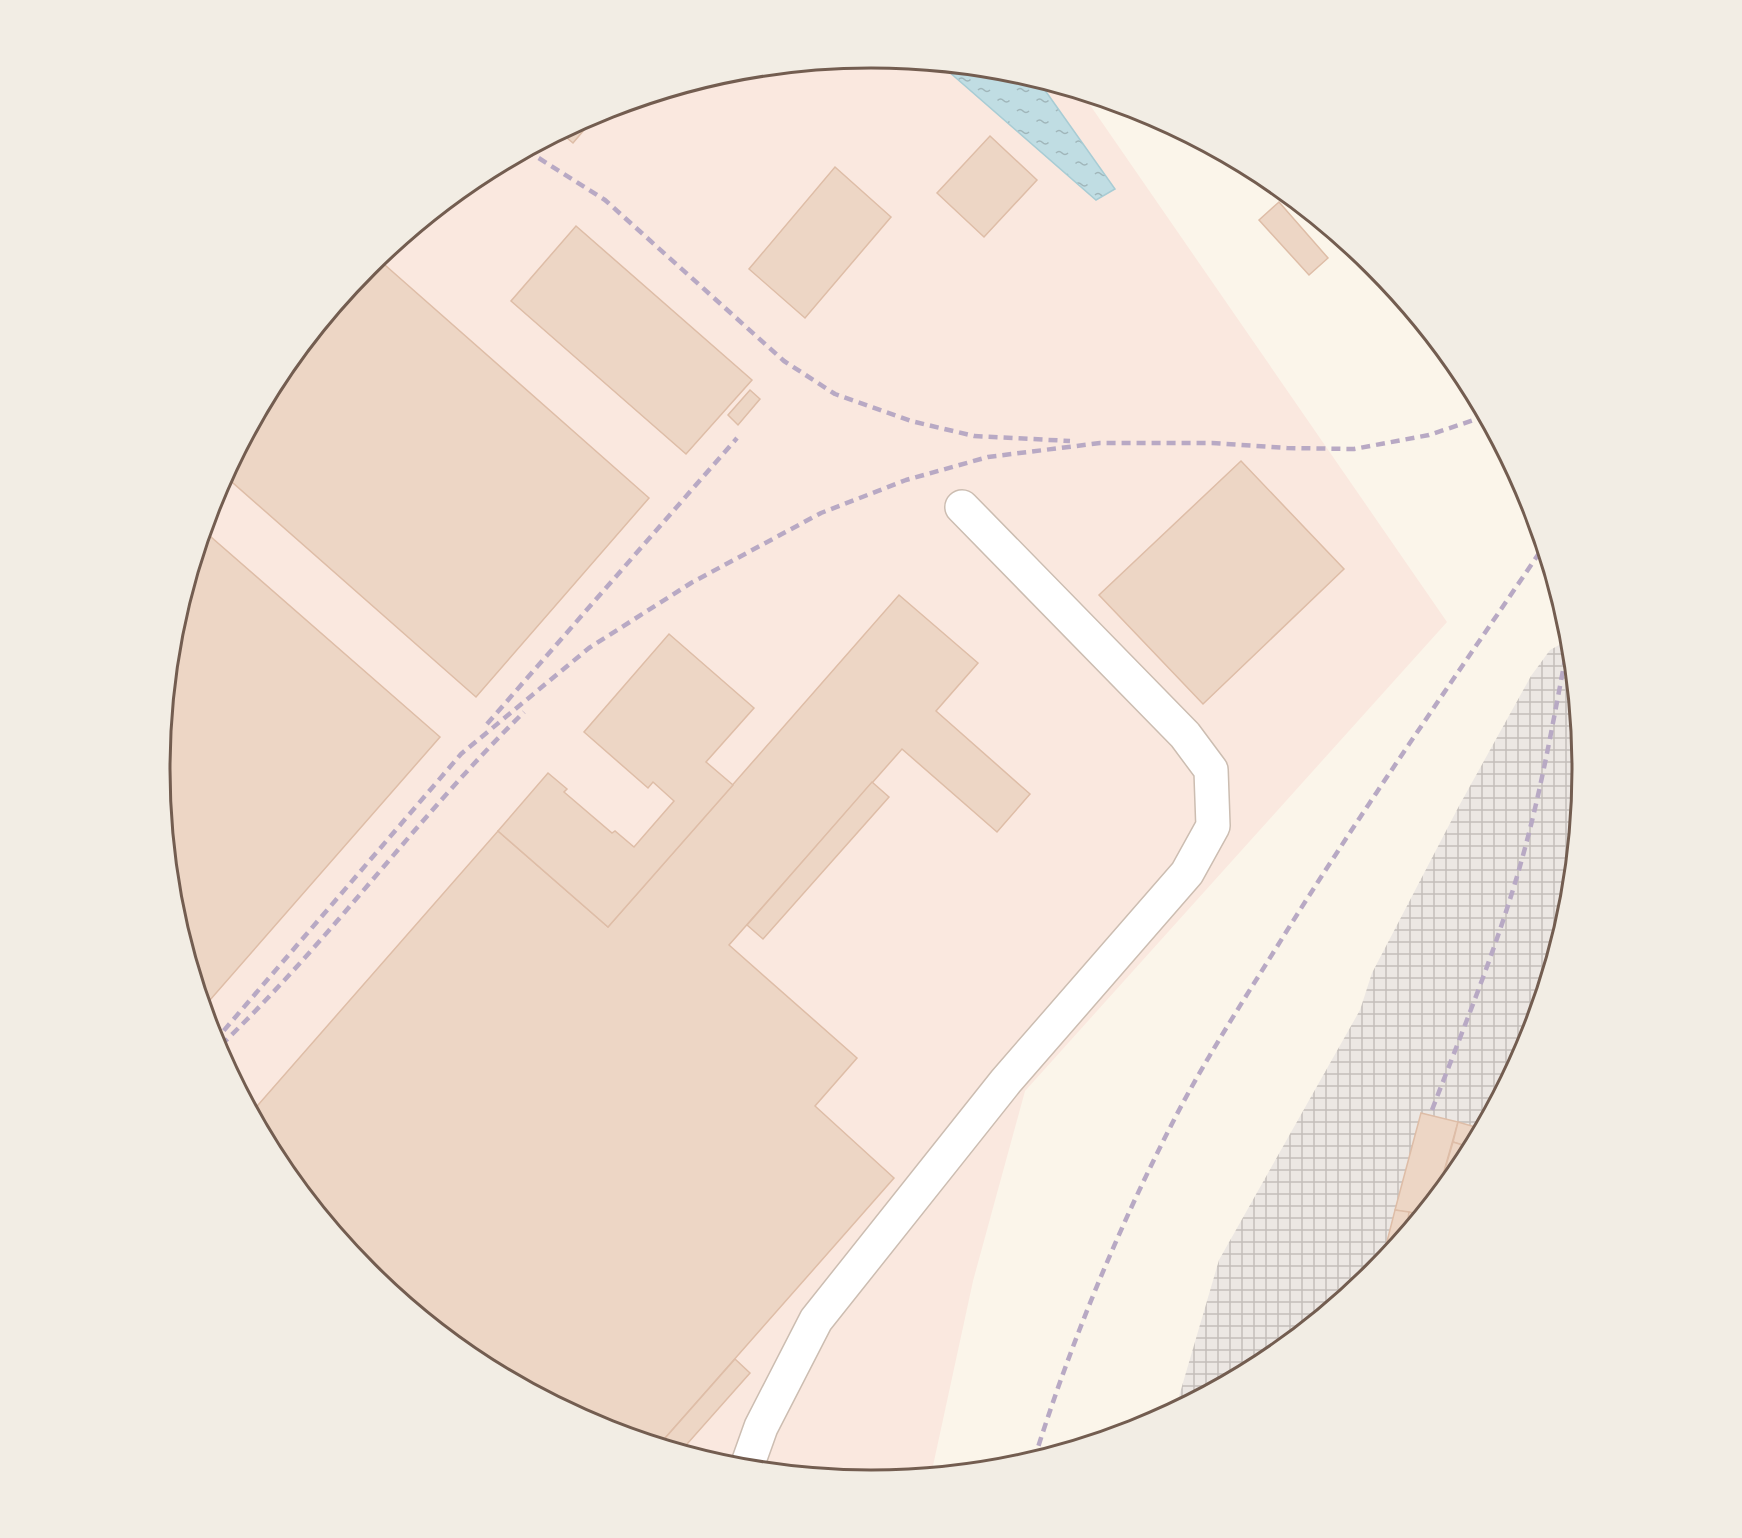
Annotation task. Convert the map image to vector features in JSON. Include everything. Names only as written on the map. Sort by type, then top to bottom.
[{"type":"lane","points":[[749,1459],[761,1427],[816,1320],[1006,1081],[1187,873],[1213,826],[1211,771],[1185,735],[962,507]]},
{"type":"shaded area","points":[[825,69],[917,69],[963,74],[1053,91],[1088,102],[1447,622],[1025,1091],[973,1281],[933,1467],[825,1469],[734,1457],[689,1447],[646,1433],[603,1417],[535,1385],[430,1314],[375,1265],[344,1232],[314,1196],[263,1120],[223,1037],[207,994],[193,951],[176,861],[171,815],[171,723],[183,632],[193,587],[223,501],[263,418],[314,342],[344,306],[375,273],[444,212],[520,161],[561,140],[603,121],[689,91],[734,81]]},
{"type":"shaded area","points":[[1561,644],[1571,723],[1571,815],[1566,861],[1549,951],[1519,1037],[1500,1079],[1479,1120],[1428,1196],[1367,1265],[1298,1326],[1222,1377],[1178,1399],[1219,1260],[1360,1010],[1372,973],[1459,806],[1531,676],[1550,650]]},
{"type":"water","points":[[950,73],[1044,89],[1115,189],[1096,200]]},
{"type":"building","points":[[585,129],[573,143],[567,138]]},
{"type":"building","points":[[990,136],[1037,180],[984,237],[937,193]]},
{"type":"building","points":[[835,167],[891,217],[805,318],[749,269]]},
{"type":"building","points":[[1279,202],[1328,258],[1309,275],[1259,220]]},
{"type":"building","points":[[576,226],[752,380],[686,454],[511,301]]},
{"type":"building","points":[[384,264],[649,498],[476,697],[232,482],[263,418],[288,379],[314,342],[344,306]]},
{"type":"building","points":[[750,390],[760,399],[738,425],[728,415]]},
{"type":"building","points":[[1241,461],[1344,569],[1203,704],[1099,595]]},
{"type":"building","points":[[210,536],[440,737],[209,1001],[193,951],[183,906],[171,815],[170,769],[171,723],[183,632],[193,587]]},
{"type":"building","points":[[899,595],[978,663],[936,711],[1030,794],[997,832],[902,749],[729,945],[857,1058],[815,1106],[894,1178],[664,1439],[603,1417],[520,1377],[444,1326],[375,1265],[344,1232],[314,1196],[288,1159],[256,1107],[498,831],[608,927]]},
{"type":"building","points":[[669,634],[754,708],[706,762],[733,785],[608,927],[498,831],[548,773],[567,789],[564,792],[612,833],[615,831],[634,847],[674,801],[653,782],[648,788],[584,732]]},
{"type":"building","points":[[872,782],[889,797],[763,939],[747,925]]},
{"type":"building","points":[[1421,1113],[1458,1122],[1443,1175],[1428,1196],[1413,1214],[1395,1210]]},
{"type":"building","points":[[1458,1122],[1475,1127],[1463,1145],[1453,1142]]},
{"type":"building","points":[[1453,1142],[1463,1145],[1454,1159],[1444,1174]]},
{"type":"building","points":[[1395,1210],[1409,1212],[1409,1219],[1386,1245]]},
{"type":"building","points":[[735,1359],[750,1373],[685,1446],[664,1439]]},
{"type":"railway","points":[[533,154],[605,200],[784,361],[835,394],[911,421],[974,436],[1070,441]]},
{"type":"railway","points":[[222,1033],[461,754],[589,648],[691,583],[821,513],[906,480],[988,457],[1100,443],[1212,443],[1287,448],[1354,449],[1429,435],[1479,418]]},
{"type":"railway","points":[[487,724],[737,438]]},
{"type":"railway","points":[[1037,1451],[1080,1327],[1116,1240],[1189,1091],[1314,887],[1538,554]]},
{"type":"railway","points":[[1432,1110],[1482,980],[1515,882],[1538,795],[1564,664]]},
{"type":"railway","points":[[225,1041],[299,964],[447,794],[524,712]]}]
